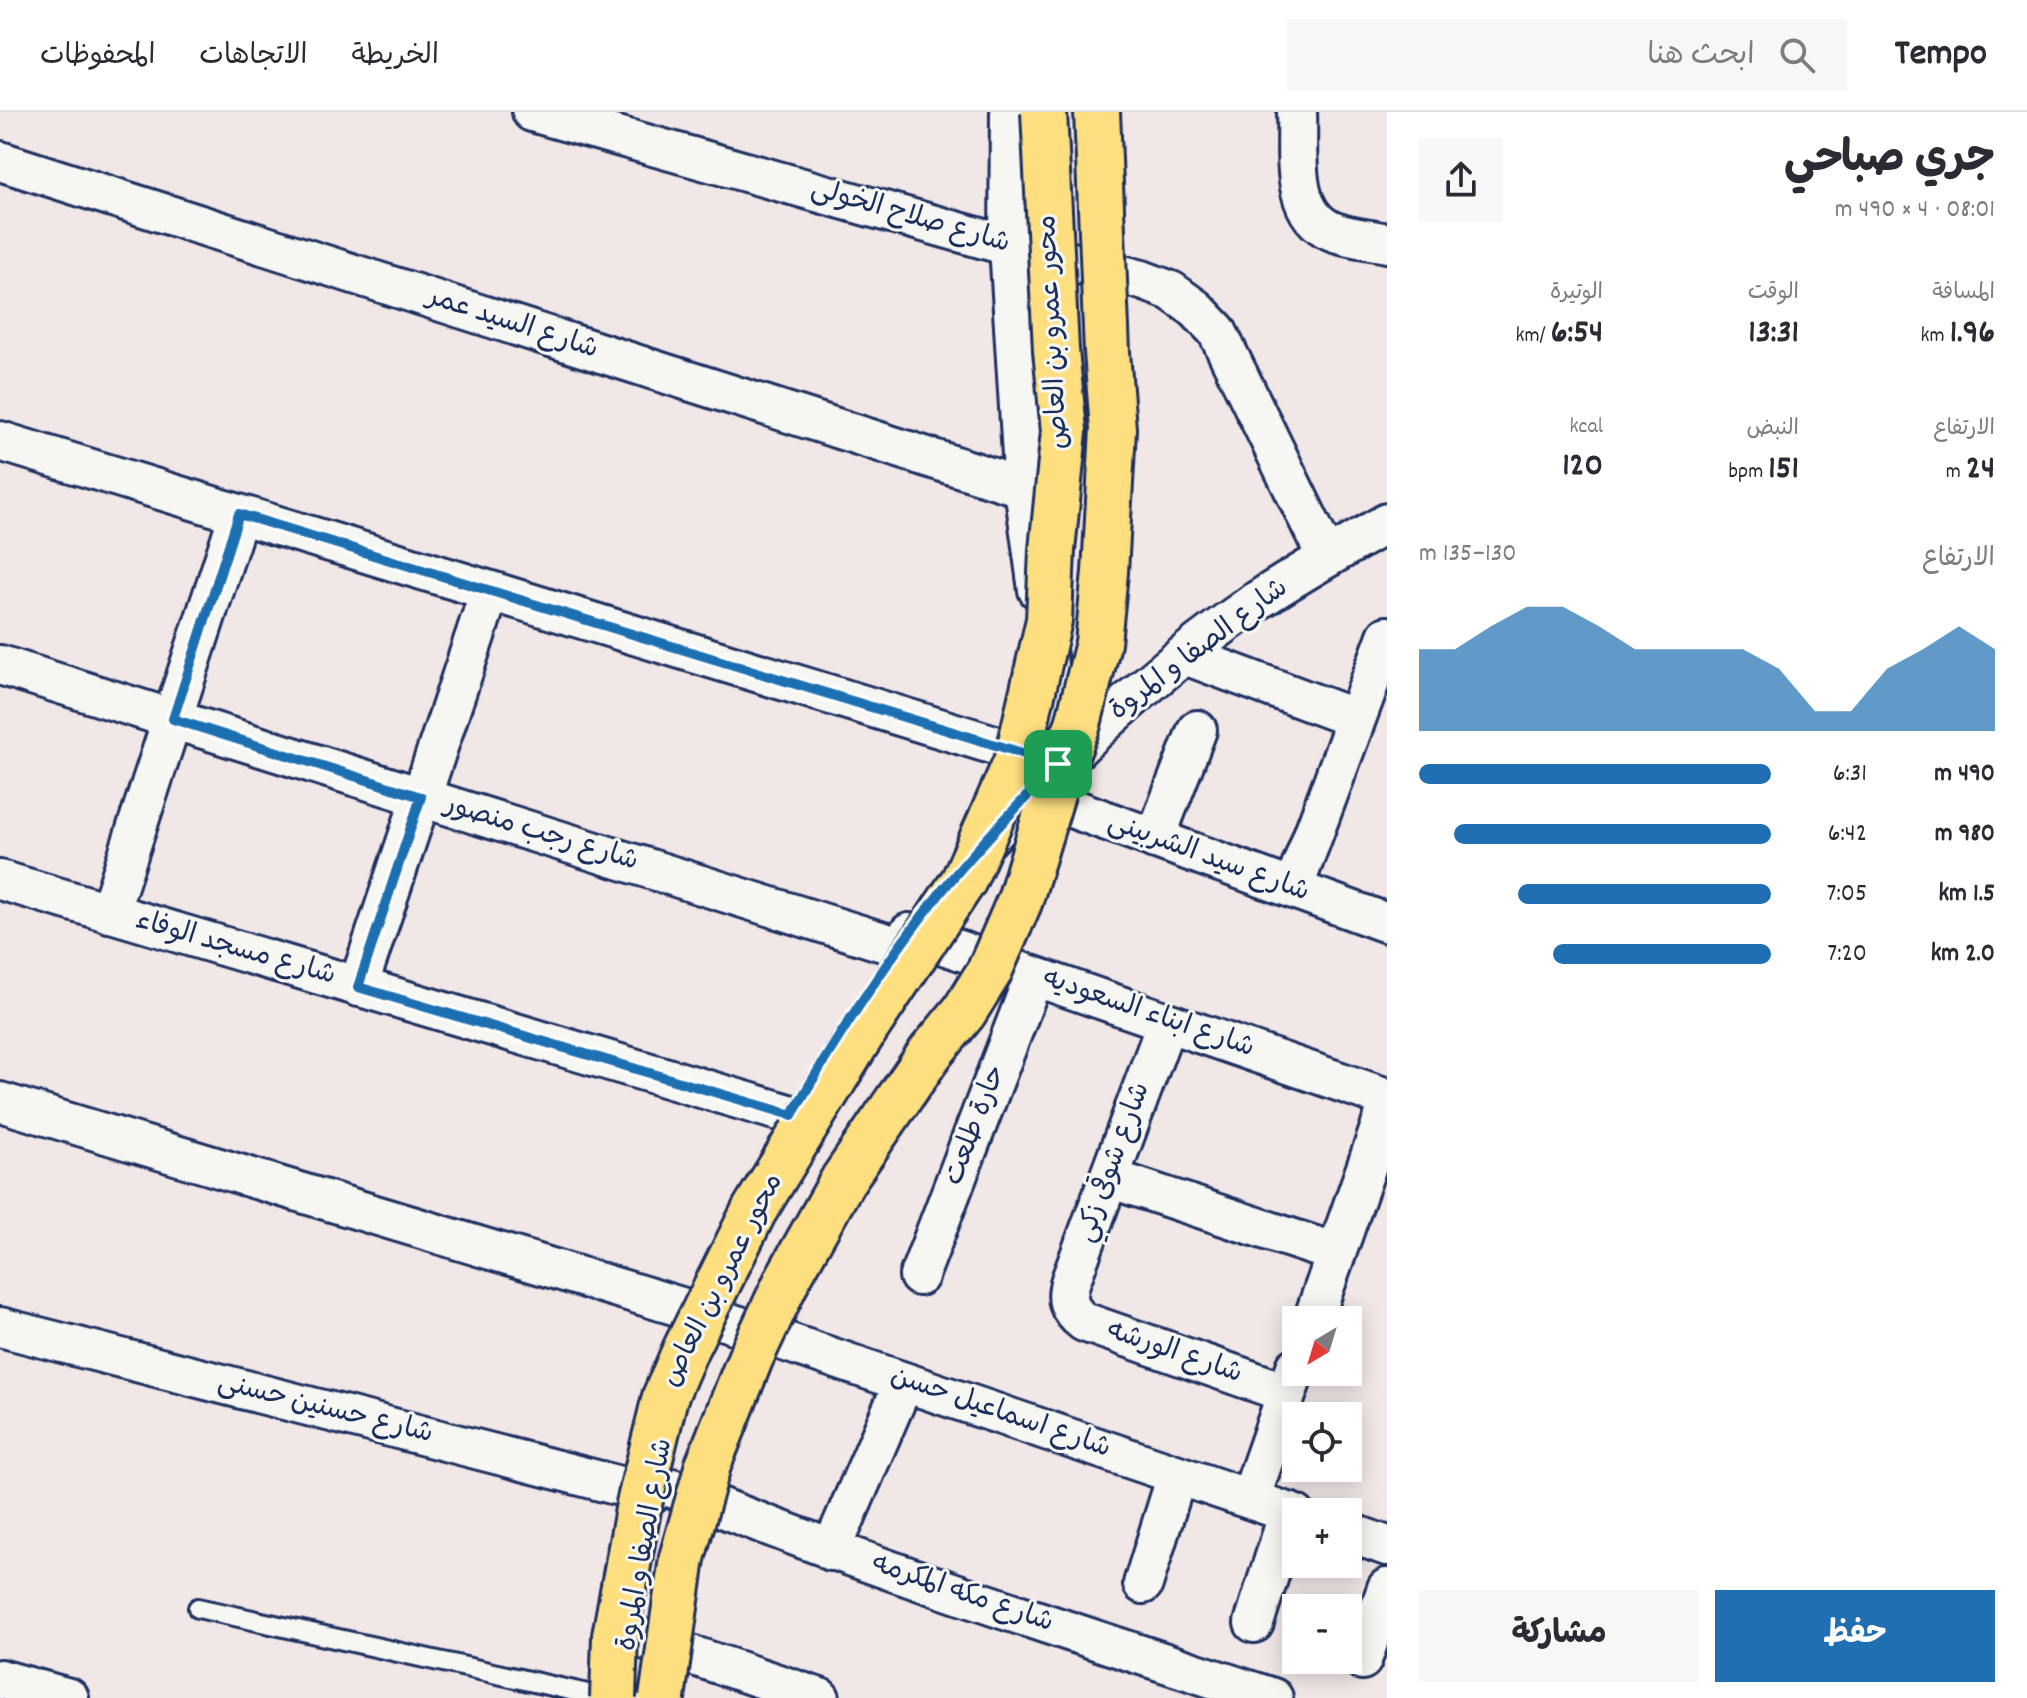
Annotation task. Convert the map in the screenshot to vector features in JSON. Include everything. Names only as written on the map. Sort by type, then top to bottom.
[{"type":"main road","name":"محور عمرو بن العاص","points":[[613,1698],[615,1636],[639,1504],[665,1397],[686,1348],[754,1211],[857,1042],[964,880],[1017,760],[1049,620],[1052,550],[1064,431],[1056,350],[1044,112]]},
{"type":"main road","name":"محور عمرو بن العاص","points":[[662,1698],[682,1558],[708,1465],[750,1359],[788,1278],[843,1180],[931,1052],[964,1012],[989,972],[1020,900],[1056,781],[1078,724],[1098,643],[1112,442],[1097,112]]},
{"type":"street","name":"شارع صلاح الخولى","points":[[532,112],[1009,246],[1142,280],[1171,291],[1196,309],[1217,331],[1327,558]]},
{"type":"street","points":[[1010,112],[1009,246],[1024,488],[1048,659],[1048,683],[1065,758]]},
{"type":"street","points":[[1286,115],[1300,190],[1312,217],[1335,232],[1387,243]]},
{"type":"street","name":"شارع السيد عمر","points":[[0,161],[1024,488]]},
{"type":"street","points":[[0,441],[490,591],[1065,758]]},
{"type":"street","points":[[109,913],[239,514]]},
{"type":"street","name":"شارع الصفا و المروة","points":[[623,1698],[628,1634],[653,1488],[673,1406],[704,1314],[759,1182],[825,1057],[904,940],[962,867],[1065,758],[1185,655],[1251,605],[1387,523]]},
{"type":"street","points":[[358,987],[490,591]]},
{"type":"street","points":[[1293,889],[1387,636]]},
{"type":"street","points":[[1185,655],[1356,719]]},
{"type":"street","name":"شارع رجب منصور","points":[[0,665],[421,797],[904,940]]},
{"type":"street","points":[[1155,839],[1197,730]]},
{"type":"street","name":"شارع سيد الشربينى","points":[[1030,793],[1387,923]]},
{"type":"street","name":"شارع مسجد الوفاء","points":[[0,880],[792,1115]]},
{"type":"street","name":"شارع ابناء السعوديه","points":[[904,940],[1034,976],[1387,1098]]},
{"type":"street","name":"حارة طلعت","points":[[919,1276],[1034,976]]},
{"type":"street","name":"شارع شوقى زكي","points":[[1068,1304],[1067,1292],[1071,1280],[1167,1022]]},
{"type":"street","name":"شارع اسماعيل حسن","points":[[0,1102],[704,1314],[1282,1510]]},
{"type":"street","points":[[1318,1306],[1387,1108]]},
{"type":"street","points":[[1109,1178],[1336,1253]]},
{"type":"street","name":"شارع الورشه","points":[[1068,1304],[1074,1315],[1084,1322],[1282,1377]]},
{"type":"street","name":"شارع حسنين حسنى","points":[[0,1327],[653,1488]]},
{"type":"street","points":[[831,1551],[904,1382]]},
{"type":"street","points":[[1250,1499],[1290,1386]]},
{"type":"street","points":[[1143,1584],[1177,1475]]},
{"type":"street","name":"شارع مكه المكرمه","points":[[653,1488],[831,1551],[1273,1698]]},
{"type":"street","points":[[1362,1537],[1387,1546]]},
{"type":"street","points":[[1254,1623],[1282,1543]]},
{"type":"street","points":[[1362,1660],[1387,1588]]},
{"type":"street","points":[[628,1634],[820,1698]]},
{"type":"street","points":[[0,1679],[69,1698]]},
{"type":"lane","points":[[198,1608],[606,1698]]},
{"type":"route","points":[[239,514],[1058,764],[962,867],[909,933],[825,1057],[792,1115],[358,987],[421,797],[173,719],[239,514]]}]
